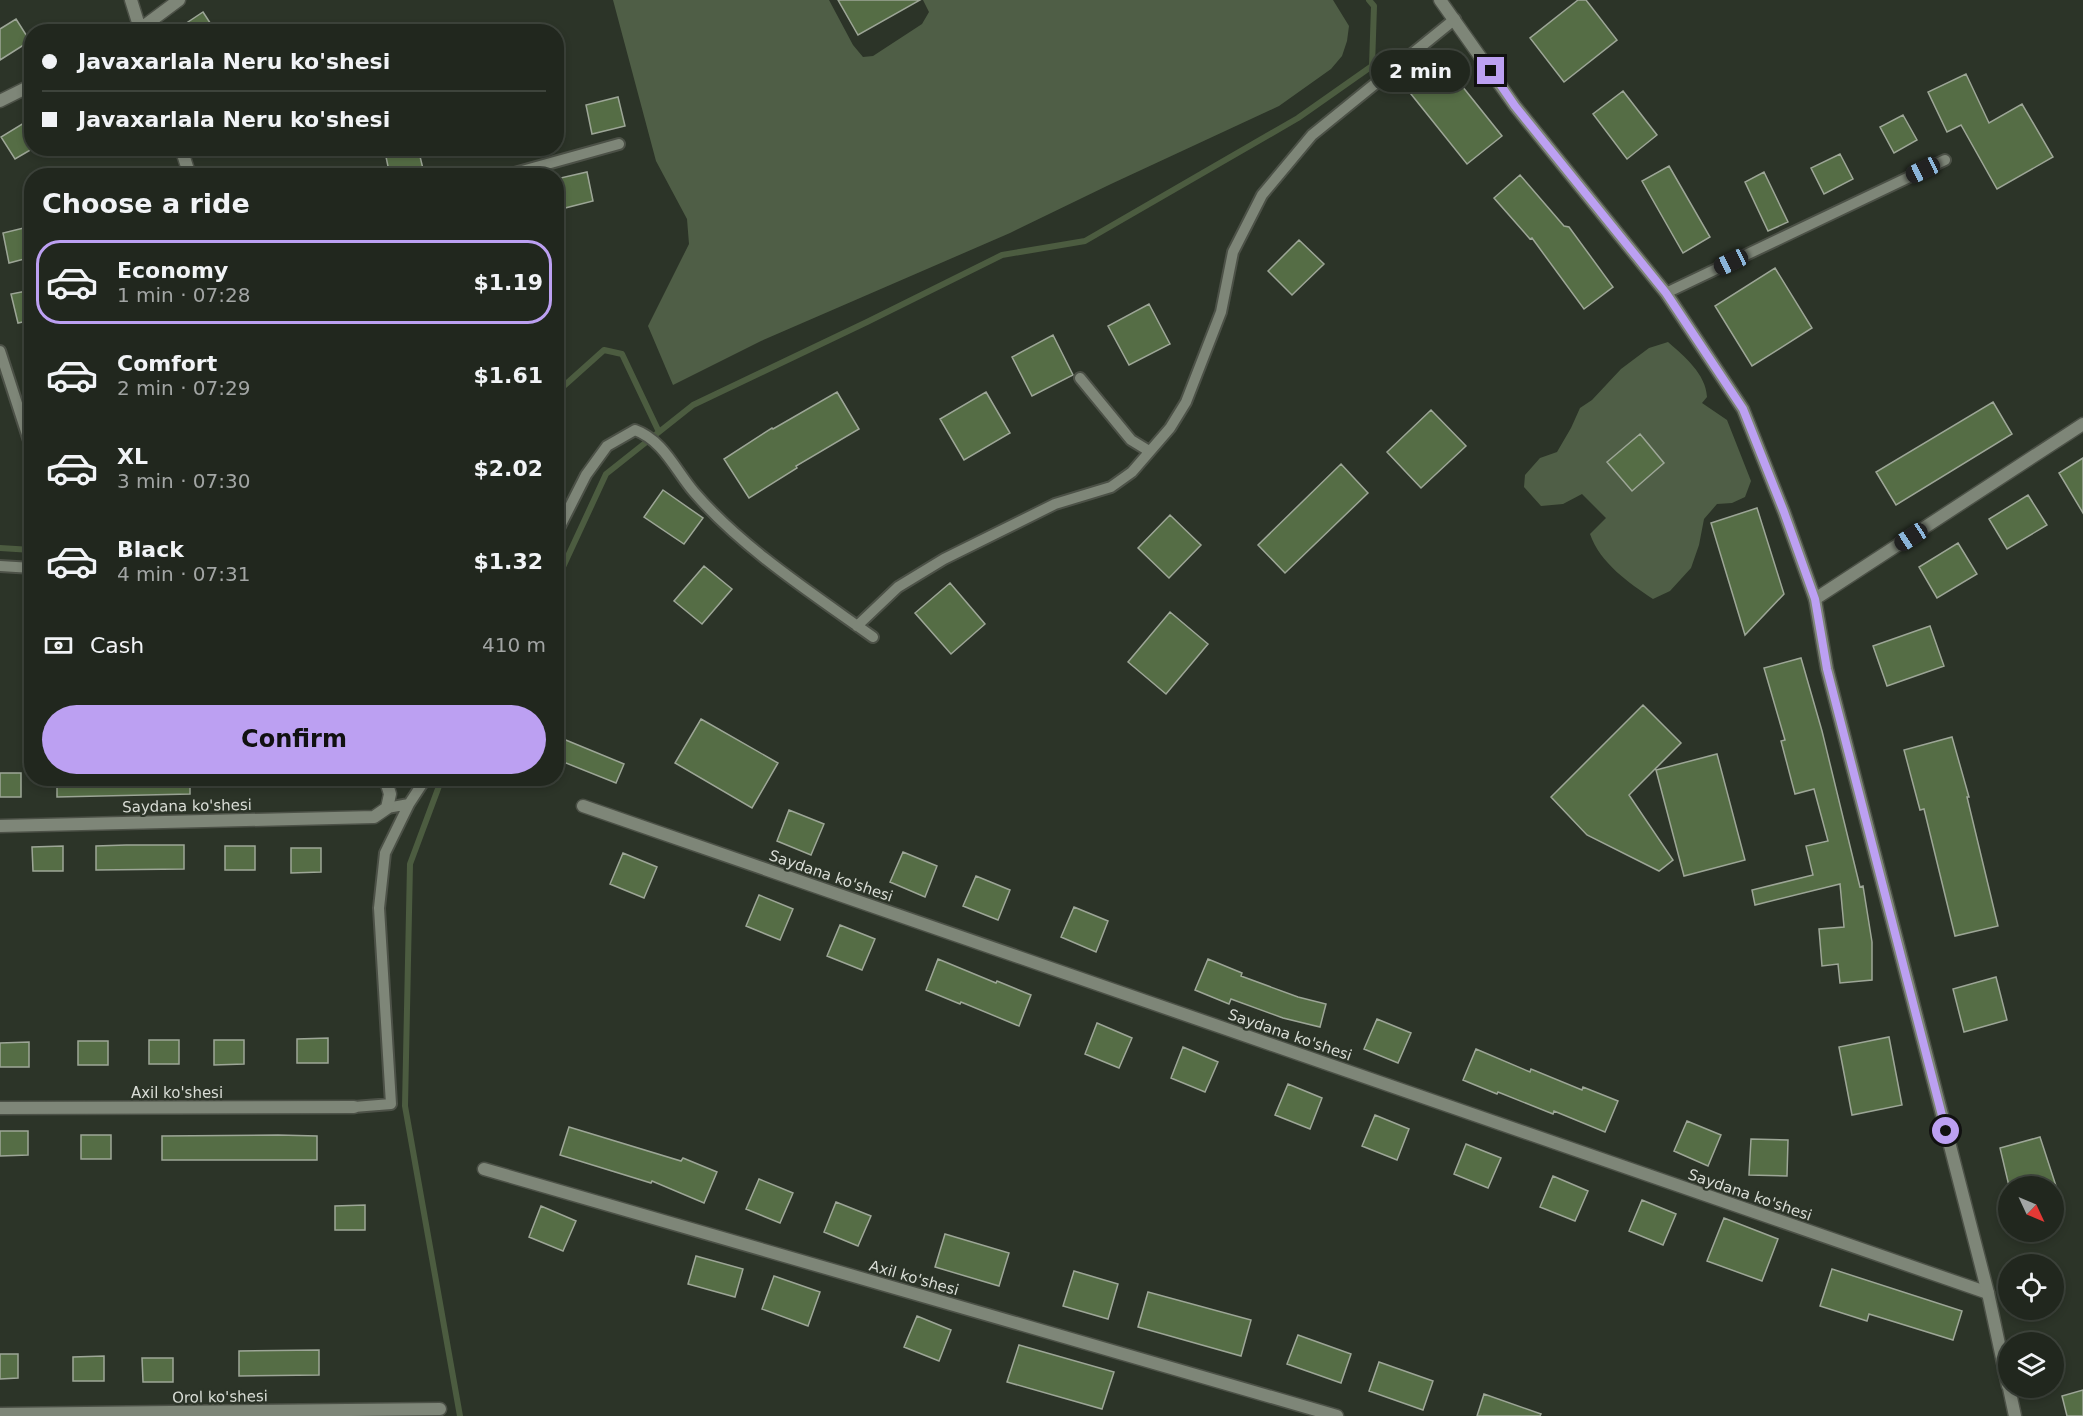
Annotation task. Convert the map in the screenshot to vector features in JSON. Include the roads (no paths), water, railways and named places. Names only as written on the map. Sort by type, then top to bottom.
[{"type":"street","points":[[131,0],[137,24]]},
{"type":"street","points":[[148,24],[179,0]]},
{"type":"street","points":[[1440,0],[1515,106],[1666,293],[1743,409],[1784,512],[1815,599],[1827,669],[1998,1338]]},
{"type":"street","points":[[0,101],[24,89]]},
{"type":"street","points":[[1815,599],[2083,424]]},
{"type":"street","points":[[387,808],[390,794],[388,786]]},
{"type":"street","name":"Saydana ko'shesi","points":[[583,806],[1988,1293]]},
{"type":"street","name":"Saydana ko'shesi","points":[[0,826],[374,817],[387,808]]},
{"type":"street","name":"Axil ko'shesi","points":[[0,1108],[354,1107]]},
{"type":"street","name":"Axil ko'shesi","points":[[484,1169],[1337,1416]]},
{"type":"street","points":[[2011,1398],[2015,1416]]},
{"type":"street","name":"Orol ko'shesi","points":[[0,1414],[440,1409]]},
{"type":"lane","points":[[857,626],[898,587],[944,559],[1055,504],[1111,487],[1132,472],[1170,428],[1186,402],[1221,312],[1233,252],[1262,195],[1312,135],[1455,20]]},
{"type":"lane","points":[[533,168],[619,144]]},
{"type":"lane","points":[[1666,293],[1945,160]]},
{"type":"lane","points":[[0,351],[24,425]]},
{"type":"lane","points":[[1080,378],[1131,440],[1149,451]]},
{"type":"lane","points":[[564,518],[586,475],[607,446],[635,430],[658,445],[694,492],[728,528],[819,599],[873,637]]},
{"type":"lane","points":[[0,566],[24,568]]},
{"type":"lane","points":[[354,1107],[391,1104],[379,908],[385,853],[409,804],[421,786]]},
{"type":"lane","points":[[387,808],[409,804]]},
{"type":"waterway","points":[[564,565],[606,474],[693,405],[1002,255],[1085,241],[1298,118],[1372,66],[1374,6],[1369,0]]},
{"type":"waterway","points":[[564,386],[604,350],[622,354],[659,432]]},
{"type":"waterway","points":[[0,548],[24,550]]},
{"type":"waterway","points":[[439,786],[410,864],[405,1106],[460,1416]]}]
